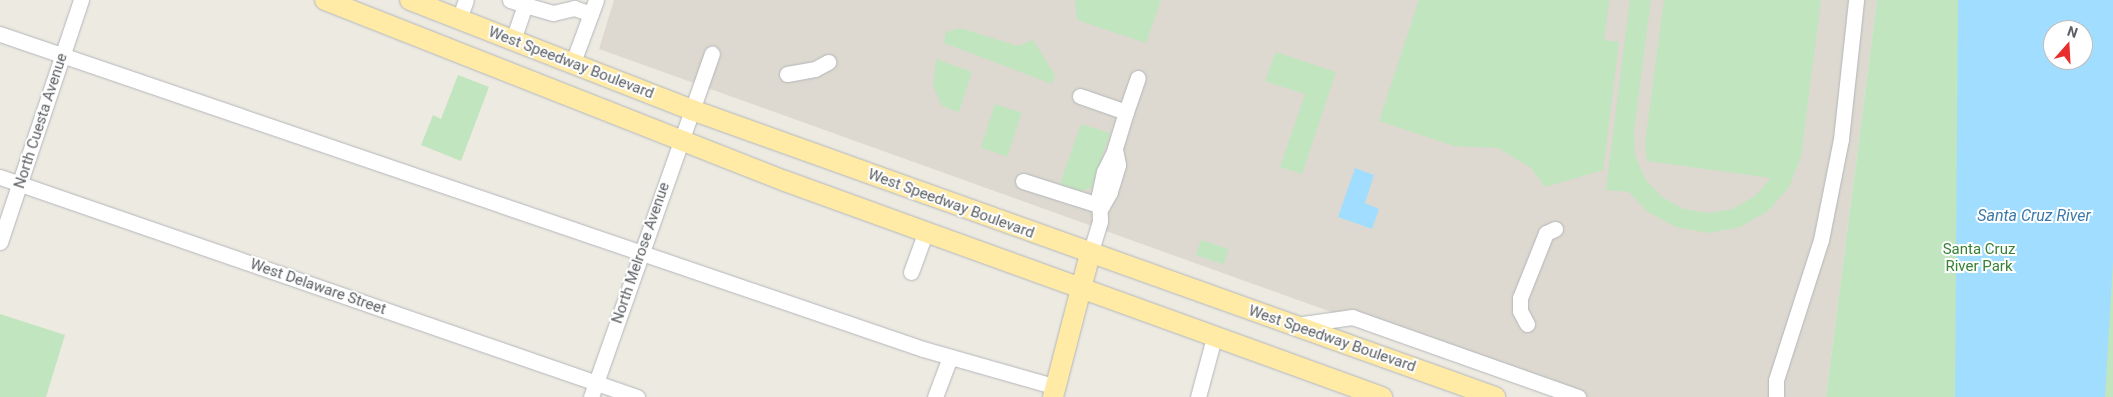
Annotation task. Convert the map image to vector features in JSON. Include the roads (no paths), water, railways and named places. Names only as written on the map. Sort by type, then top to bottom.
[{"type":"main road","name":"West Speedway Boulevard","points":[[325,0],[680,141],[1082,289],[1215,334],[1382,397]]},
{"type":"main road","name":"West Speedway Boulevard","points":[[410,0],[462,9],[513,39],[692,110],[1485,395]]},
{"type":"main road","points":[[1055,392],[1090,254]]},
{"type":"street","name":"North Cuesta Avenue","points":[[0,242],[81,0]]},
{"type":"street","points":[[1776,397],[1776,380],[1821,240],[1841,139],[1856,0]]},
{"type":"street","points":[[513,39],[518,3],[553,13],[574,8],[593,7],[573,62]]},
{"type":"street","points":[[0,34],[640,254],[1055,392]]},
{"type":"street","name":"North Melrose Avenue","points":[[593,390],[712,54]]},
{"type":"street","points":[[787,74],[814,69],[828,62]]},
{"type":"street","points":[[1090,254],[1102,206],[1110,192],[1118,165],[1115,149],[1138,78]]},
{"type":"street","points":[[1080,96],[1126,112]]},
{"type":"street","name":"West Delaware Street","points":[[0,177],[593,390],[636,397]]},
{"type":"street","points":[[1023,181],[1102,206]]},
{"type":"street","points":[[1527,324],[1520,311],[1520,298],[1546,233],[1556,229]]},
{"type":"street","points":[[911,272],[926,231]]},
{"type":"street","points":[[1293,326],[1352,317],[1578,397]]},
{"type":"street","points":[[1198,397],[1215,334]]},
{"type":"street","points":[[935,397],[950,357]]},
{"type":"water","name":"Santa Cruz River","points":[[1958,0],[2113,0],[2113,261],[2105,397],[1955,397]]},
{"type":"water","points":[[1355,168],[1374,175],[1365,203],[1379,209],[1372,229],[1338,217]]},
{"type":"park label","name":"Santa Cruz River Park","points":[[1979,258]]}]
